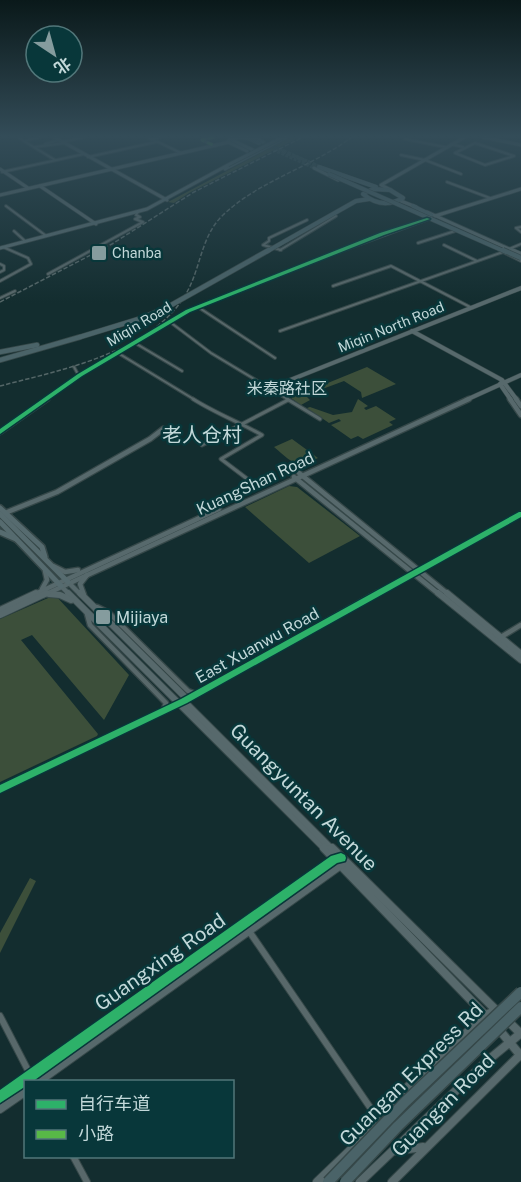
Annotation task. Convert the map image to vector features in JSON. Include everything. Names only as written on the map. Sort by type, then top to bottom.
[{"type":"highway","points":[[364,192],[369,199]]},
{"type":"highway","points":[[0,352],[79,335],[142,318],[166,308],[364,192]]},
{"type":"highway","points":[[374,192],[489,243]]},
{"type":"highway","points":[[285,239],[356,201],[369,199],[389,203],[401,201],[402,196],[394,192]]},
{"type":"highway","points":[[413,206],[432,218],[489,243]]},
{"type":"highway","points":[[408,209],[521,257]]},
{"type":"highway","points":[[0,361],[79,335]]},
{"type":"highway","points":[[0,361],[45,344]]},
{"type":"highway","name":"Guangan Express Rd","points":[[328,1182],[405,1102],[521,992]]},
{"type":"highway","name":"Guangan Express Rd","points":[[345,1182],[398,1126],[521,1007]]},
{"type":"main road","points":[[48,192],[95,223]]},
{"type":"main road","points":[[153,192],[166,199]]},
{"type":"main road","points":[[1,247],[138,212],[178,192]]},
{"type":"main road","name":"Miqin Road","points":[[306,264],[510,192]]},
{"type":"main road","points":[[1,247],[144,209],[166,199]]},
{"type":"main road","points":[[401,201],[413,206]]},
{"type":"main road","points":[[389,203],[509,249],[521,257]]},
{"type":"main road","points":[[432,218],[455,231],[503,252],[521,257]]},
{"type":"main road","name":"Miqin North Road","points":[[270,388],[521,288]]},
{"type":"main road","name":"KuangShan Road","points":[[0,612],[521,373]]},
{"type":"main road","points":[[503,382],[521,406]]},
{"type":"main road","points":[[503,382],[521,415]]},
{"type":"main road","points":[[3,514],[64,488],[150,439],[163,429]]},
{"type":"main road","points":[[297,475],[521,660]]},
{"type":"main road","points":[[0,508],[19,541],[44,569],[63,583]]},
{"type":"main road","points":[[3,514],[42,547],[47,560],[63,583]]},
{"type":"main road","name":"East Xuanwu Road","points":[[0,789],[181,703],[521,514]]},
{"type":"main road","points":[[0,522],[47,560],[69,572],[97,566]]},
{"type":"main road","points":[[0,532],[19,541]]},
{"type":"main road","points":[[86,599],[81,582],[97,566]]},
{"type":"main road","points":[[415,572],[521,654]]},
{"type":"main road","name":"Guangyuntan Avenue","points":[[63,583],[94,606],[185,697],[181,703]]},
{"type":"main road","name":"Guangyuntan Avenue","points":[[63,583],[87,614],[181,703],[340,861],[521,1033]]},
{"type":"main road","points":[[31,598],[55,594],[78,605]]},
{"type":"main road","name":"Guangyuntan Avenue","points":[[340,861],[521,1055]]},
{"type":"main road","name":"Guangxing Road","points":[[35,1079],[340,861]]},
{"type":"main road","name":"Guangan Road","points":[[317,1182],[363,1138],[376,1116],[521,986]]},
{"type":"main road","points":[[345,1182],[521,1012]]},
{"type":"main road","points":[[360,1182],[521,1033]]},
{"type":"main road","name":"Guangan Road","points":[[393,1181],[424,1147],[521,1055]]},
{"type":"main road","name":"Guangxing Road","points":[[0,1097],[24,1085]]},
{"type":"main road","points":[[392,1151],[424,1147]]},
{"type":"street","points":[[474,192],[490,198]]},
{"type":"street","points":[[6,206],[45,236]]},
{"type":"street","points":[[48,274],[143,222],[135,219],[140,217],[136,215],[138,212]]},
{"type":"street","points":[[280,250],[336,216]]},
{"type":"street","points":[[307,220],[292,225],[269,238],[269,242],[263,245],[280,250],[330,222]]},
{"type":"street","points":[[521,227],[516,228],[521,232]]},
{"type":"street","points":[[14,231],[25,241]]},
{"type":"street","points":[[418,243],[455,231]]},
{"type":"street","points":[[509,249],[521,244]]},
{"type":"street","points":[[444,245],[477,261]]},
{"type":"street","points":[[0,281],[31,264],[28,258],[1,247]]},
{"type":"street","points":[[280,331],[503,252]]},
{"type":"street","points":[[0,264],[4,266],[4,270],[0,272]]},
{"type":"street","name":"Miqin Road","points":[[0,432],[79,376],[170,322],[198,307],[306,264]]},
{"type":"street","points":[[333,286],[391,266],[472,308]]},
{"type":"street","points":[[0,298],[15,291]]},
{"type":"street","points":[[198,307],[275,358]]},
{"type":"street","points":[[170,322],[212,354],[320,419]]},
{"type":"street","points":[[412,331],[503,382]]},
{"type":"street","points":[[135,343],[182,371]]},
{"type":"street","points":[[118,353],[216,413],[225,414],[262,435],[221,459],[254,484]]},
{"type":"street","points":[[74,367],[79,376]]},
{"type":"street","points":[[202,445],[288,400]]},
{"type":"street","points":[[31,598],[46,583],[47,577],[44,569]]},
{"type":"street","points":[[94,606],[109,613],[188,692],[199,693]]},
{"type":"street","points":[[87,614],[90,625],[167,704],[158,714]]},
{"type":"street","points":[[501,638],[521,625]]},
{"type":"street","points":[[137,663],[142,678]]},
{"type":"street","name":"Guangxing Road","points":[[35,1079],[248,930],[340,861]]},
{"type":"street","points":[[248,930],[376,1116]]},
{"type":"street","points":[[0,1016],[35,1079]]},
{"type":"street","points":[[0,1109],[24,1092]]},
{"type":"street","points":[[74,1158],[87,1182]]},
{"type":"green space","points":[[187,192],[191,192],[174,203],[168,202]]},
{"type":"green space","points":[[367,367],[396,384],[362,398],[361,392],[344,381],[309,394],[307,397],[310,400],[301,405],[291,398]]},
{"type":"green space","points":[[358,399],[368,406],[364,408],[366,410],[376,406],[396,419],[389,422],[393,425],[363,439],[358,436],[351,439],[331,425],[341,421],[339,419],[329,423],[307,408],[333,415],[352,412]]},
{"type":"green space","points":[[292,439],[318,458],[304,463],[294,462],[274,447]]},
{"type":"green space","points":[[289,486],[297,487],[360,536],[309,563],[245,507]]},
{"type":"green space","points":[[55,595],[129,675],[104,720],[32,635],[21,640],[98,734],[0,782],[0,619]]},
{"type":"green space","points":[[30,878],[36,881],[0,953],[0,933]]},
{"type":"railway","points":[[0,302],[112,244],[194,192]]},
{"type":"railway","points":[[0,386],[104,356],[152,330],[172,313],[187,292],[210,232],[216,223],[253,192]]},
{"type":"cycle path","points":[[0,432],[80,375],[188,311],[382,234],[428,219]]},
{"type":"cycle path","points":[[0,789],[184,701],[521,514]]},
{"type":"cycle path","points":[[0,1097],[335,859],[341,858]]},
{"type":"place","name":"Chanba","points":[[99,253]]},
{"type":"place","name":"Mijiaya","points":[[103,617]]},
{"type":"district","name":"米秦路社区","points":[[287,388]]},
{"type":"district","name":"老人仓村","points":[[202,435]]}]
